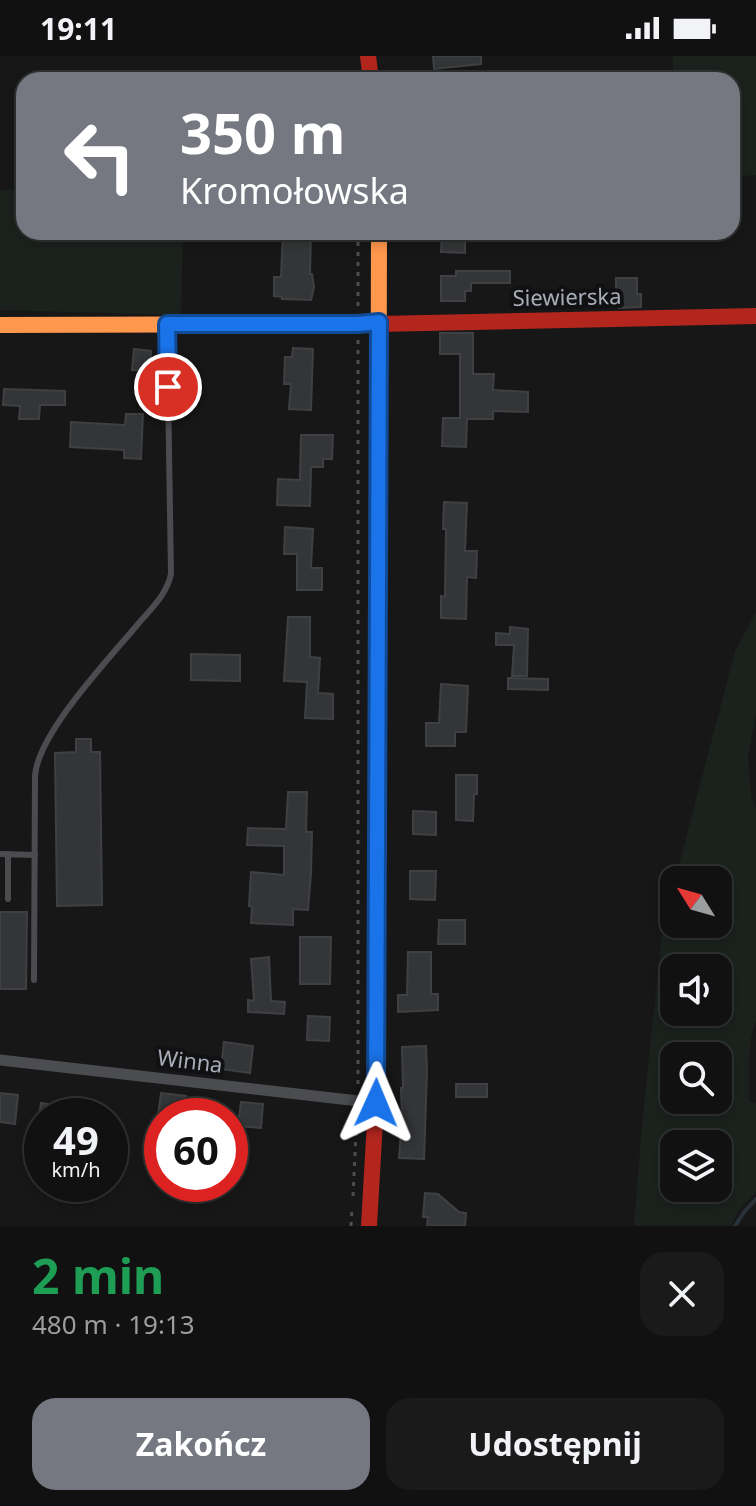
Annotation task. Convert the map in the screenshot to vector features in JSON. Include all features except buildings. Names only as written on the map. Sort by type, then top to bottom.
[{"type":"main road","points":[[369,1226],[376,1103],[379,240]]},
{"type":"main road","name":"Siewierska","points":[[0,325],[358,324],[756,316]]},
{"type":"street","name":"Winna","points":[[0,1060],[376,1103]]},
{"type":"lane","points":[[34,980],[36,767],[44,745],[82,691],[158,600],[170,580],[167,324]]},
{"type":"lane","points":[[8,899],[4,854],[35,855]]},
{"type":"path","points":[[351,1226],[358,1101],[358,240]]},
{"type":"shaded area","points":[[673,56],[756,56],[756,175],[740,176],[740,72],[673,72]]},
{"type":"shaded area","points":[[16,189],[16,240],[183,240],[181,315],[0,310],[0,190]]},
{"type":"shaded area","points":[[756,612],[756,715],[748,756],[751,797],[756,808],[756,1021],[750,1050],[749,1101],[756,1103],[756,1193],[741,1207],[731,1226],[634,1226],[661,938],[732,938],[732,866],[679,866],[735,651]]},
{"type":"waterway","points":[[735,1226],[756,1199]]},
{"type":"traffic: slow","points":[[378,632],[379,240]]},
{"type":"traffic: slow","points":[[0,325],[378,324]]},
{"type":"traffic: jam","points":[[368,56],[370,72]]},
{"type":"traffic: jam","points":[[378,324],[756,316]]},
{"type":"traffic: jam","points":[[369,1226],[376,1103],[378,632]]},
{"type":"route","points":[[168,387],[167,324],[379,322],[376,1103]]}]
